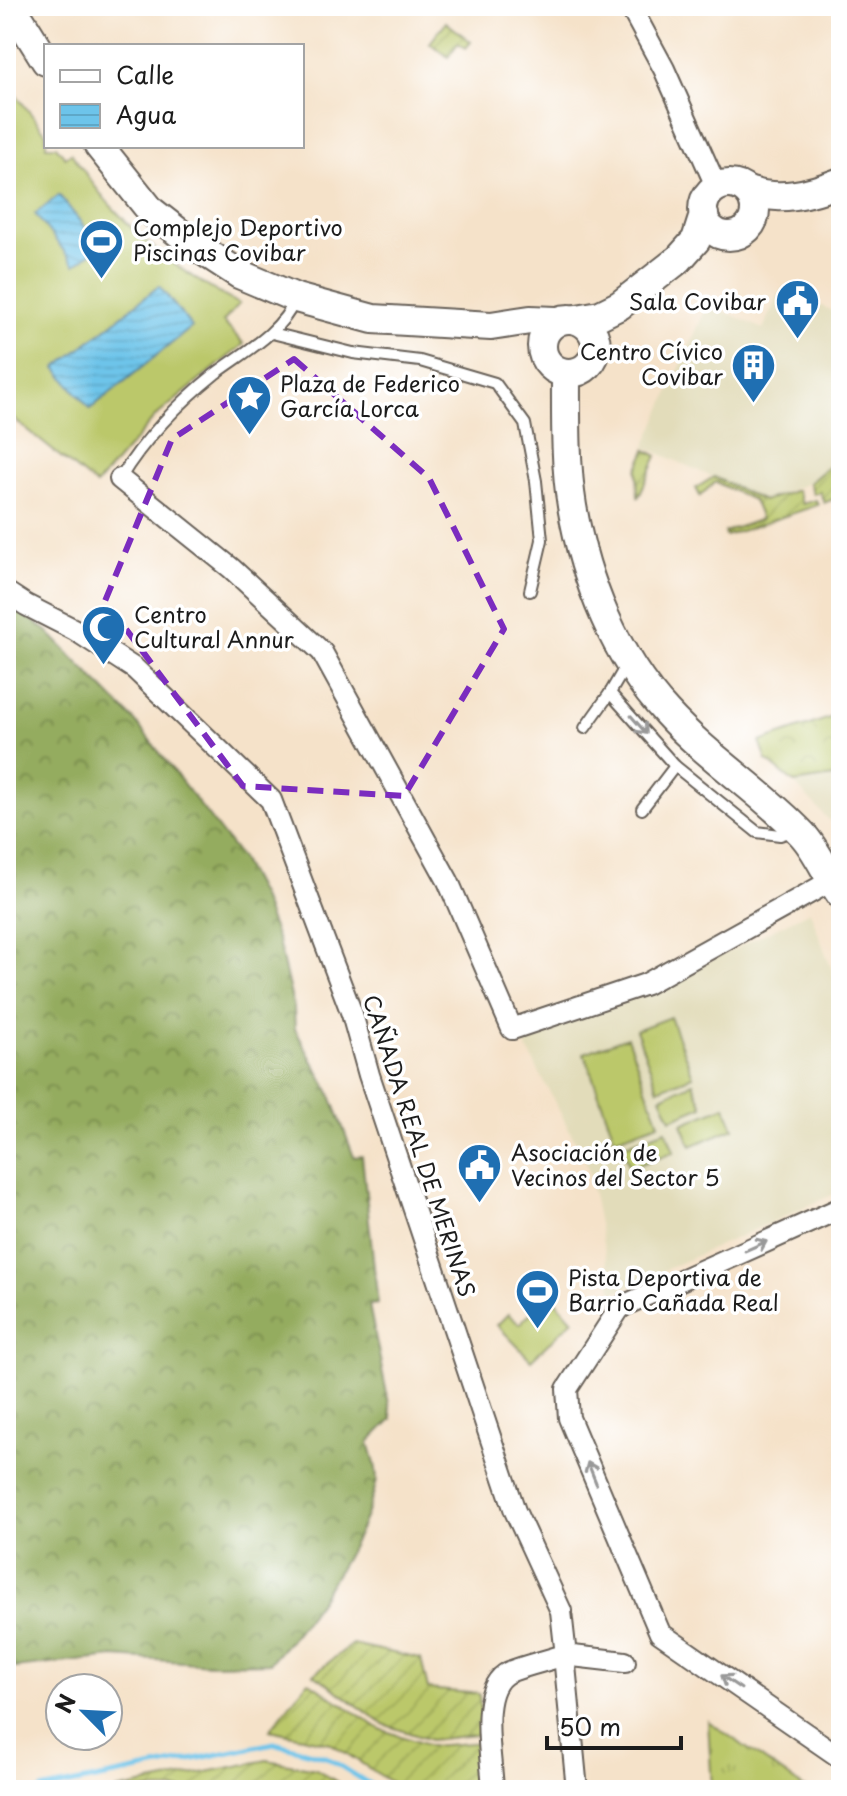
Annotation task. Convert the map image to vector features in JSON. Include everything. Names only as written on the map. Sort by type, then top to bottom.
[{"type":"street","points":[[630,6],[664,69],[717,188]]},
{"type":"street","points":[[21,16],[44,57]]},
{"type":"street","points":[[101,148],[151,211],[239,274],[296,298],[373,319],[491,326],[600,315],[620,305],[679,259],[696,240],[707,196],[717,188],[733,185],[777,198],[834,185]]},
{"type":"street","points":[[679,259],[805,203],[834,185]]},
{"type":"street","points":[[739,231],[755,208],[747,191]]},
{"type":"street","points":[[704,215],[710,228],[739,231]]},
{"type":"street","points":[[597,348],[595,335],[588,325],[566,320],[544,335],[543,353],[547,363],[566,373],[577,373],[594,359],[620,305]]},
{"type":"street","points":[[491,326],[524,340],[543,353]]},
{"type":"street","points":[[120,479],[231,568],[322,652],[448,881],[512,1029],[646,984],[836,888],[805,837],[768,801],[703,750],[665,711],[628,663],[586,567],[571,504],[566,373]]},
{"type":"street","name":"CAÑADA REAL DE MERINAS","points":[[6,592],[75,630],[135,669],[271,800],[352,1014],[369,1075],[515,1511],[561,1611],[577,1790]]},
{"type":"street","points":[[841,1208],[619,1309],[567,1389],[569,1418],[660,1633],[841,1758]]},
{"type":"street","points":[[493,1790],[488,1704],[494,1685],[507,1673],[564,1655],[625,1662]]},
{"type":"lane","points":[[120,479],[132,460],[176,411],[213,376],[272,333],[286,317],[296,298]]},
{"type":"lane","points":[[272,333],[353,353],[420,361],[495,383],[525,424],[536,481],[542,540],[530,591]]},
{"type":"lane","points":[[585,728],[628,663]]},
{"type":"lane","points":[[610,693],[675,766],[757,832],[780,835],[798,830]]},
{"type":"lane","points":[[642,809],[675,766]]},
{"type":"highlighted area","points":[[294,359],[429,478],[504,629],[404,796],[243,786],[105,601],[172,439]]},
{"type":"shaded area","name":"Centro Cívico Covibar","points":[[782,288],[841,315],[841,454],[808,483],[764,500],[645,447],[708,304],[763,329]]},
{"type":"shaded area","points":[[841,776],[841,833],[794,783]]},
{"type":"shaded area","points":[[810,911],[841,995],[841,1191],[613,1293],[587,1164],[522,1039],[636,998]]},
{"type":"green space","points":[[446,22],[471,42],[466,48],[458,43],[448,57],[430,43]]},
{"type":"green space","name":"Complejo Deportivo Piscinas Covibar","points":[[6,89],[12,97],[16,95],[44,130],[44,148],[58,148],[65,157],[71,153],[106,201],[155,249],[187,273],[239,304],[223,322],[244,344],[155,417],[96,485],[6,413]]},
{"type":"green space","points":[[646,450],[657,456],[638,498],[637,470]]},
{"type":"green space","points":[[841,456],[841,496],[824,503],[820,492],[813,494],[809,483]]},
{"type":"green space","points":[[714,477],[763,501],[797,490],[802,504],[816,500],[818,505],[726,536],[725,532],[761,519],[753,500],[715,482],[700,496],[696,488]]},
{"type":"green space","points":[[6,601],[47,631],[135,721],[240,857],[260,895],[278,941],[294,1009],[295,1029],[330,1093],[354,1157],[362,1156],[378,1304],[369,1305],[392,1419],[369,1442],[377,1479],[369,1507],[347,1555],[318,1602],[270,1663],[211,1664],[114,1657],[6,1669]]},
{"type":"green space","points":[[841,714],[841,776],[794,783],[767,761],[760,742]]},
{"type":"green space","points":[[670,1017],[693,1076],[658,1089],[636,1030]]},
{"type":"green space","points":[[627,1037],[659,1123],[615,1139],[584,1053]]},
{"type":"green space","points":[[693,1083],[703,1106],[671,1119],[661,1097]]},
{"type":"green space","points":[[725,1106],[734,1128],[691,1146],[682,1124]]},
{"type":"green space","points":[[666,1130],[674,1152],[630,1168],[622,1146]]},
{"type":"green space","name":"Pista Deportiva de Barrio Cañada Real","points":[[550,1295],[573,1320],[531,1360],[497,1325],[508,1314],[519,1324]]},
{"type":"green space","points":[[352,1644],[421,1659],[428,1689],[479,1694],[483,1734],[430,1740],[383,1724],[314,1674]]},
{"type":"green space","points":[[308,1681],[380,1729],[430,1746],[484,1742],[486,1790],[403,1790],[330,1743],[270,1730]]},
{"type":"green space","points":[[708,1721],[807,1790],[712,1790]]},
{"type":"green space","points":[[267,1760],[316,1769],[350,1790],[116,1790]]},
{"type":"water","points":[[59,195],[100,246],[75,265],[35,214]]},
{"type":"water","points":[[159,286],[192,327],[90,409],[56,368]]},
{"type":"waterway","points":[[41,1790],[274,1743],[326,1757],[379,1790]]},
{"type":"place","name":"Complejo Deportivo Piscinas Covibar","points":[[102,280]]},
{"type":"place","name":"Sala Covibar","points":[[797,341]]},
{"type":"place","name":"Centro Cívico Covibar","points":[[754,404]]},
{"type":"place","name":"Plaza de Federico García Lorca","points":[[249,436]]},
{"type":"place","name":"Centro Cultural Annur","points":[[103,667]]},
{"type":"place","name":"Asociación de Vecinos del Sector 5","points":[[480,1205]]},
{"type":"place","name":"Pista Deportiva de Barrio Cañada Real","points":[[537,1330]]}]
